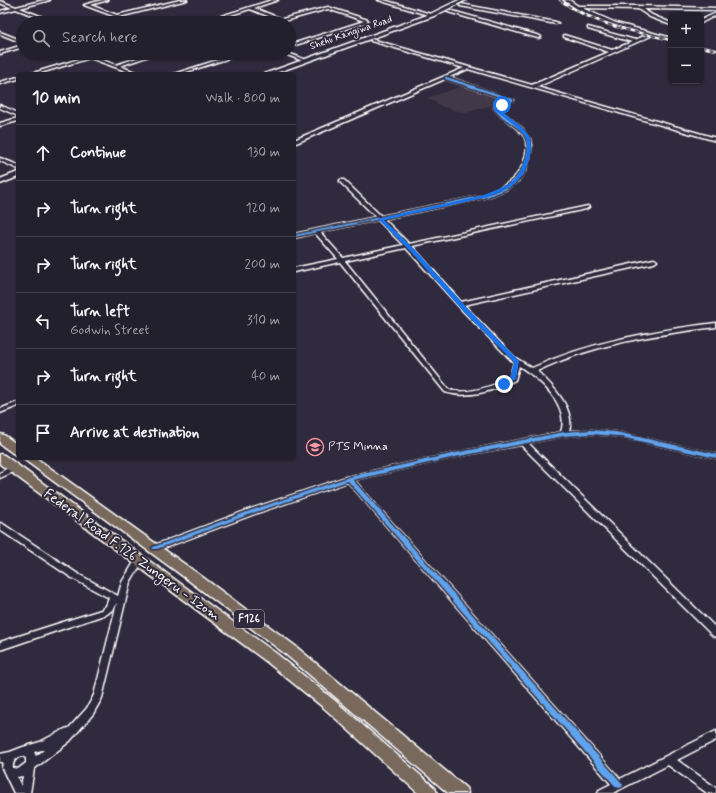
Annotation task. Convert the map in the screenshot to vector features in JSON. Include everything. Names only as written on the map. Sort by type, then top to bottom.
[{"type":"main road","name":"Shehu Kangiwa Road","points":[[272,72],[471,0]]},
{"type":"main road","name":"Shehu Kangiwa Road","points":[[281,72],[449,11],[462,3]]},
{"type":"main road","points":[[0,178],[16,169]]},
{"type":"main road","points":[[0,182],[16,175]]},
{"type":"main road","points":[[0,438],[16,450]]},
{"type":"main road","name":"Federal Road F.126 Zungeru - Izom","points":[[0,458],[272,658],[329,704],[429,793]]},
{"type":"main road","name":"Federal Road F.126 Zungeru - Izom","points":[[31,460],[155,548],[288,649],[344,694],[460,793]]},
{"type":"street","points":[[0,12],[48,0]]},
{"type":"street","points":[[106,0],[86,5],[118,16],[185,0]]},
{"type":"street","points":[[224,16],[276,0]]},
{"type":"street","points":[[381,0],[432,15]]},
{"type":"street","points":[[566,0],[593,16],[615,24],[668,36]]},
{"type":"street","points":[[0,2],[37,16]]},
{"type":"street","points":[[462,3],[556,23]]},
{"type":"street","points":[[654,3],[658,7]]},
{"type":"street","points":[[576,7],[614,5],[716,9]]},
{"type":"street","points":[[638,7],[650,16],[668,23]]},
{"type":"street","points":[[251,8],[270,16]]},
{"type":"street","points":[[296,16],[328,8],[366,20],[365,22],[296,44]]},
{"type":"street","points":[[449,11],[539,36]]},
{"type":"street","points":[[704,20],[716,14]]},
{"type":"street","points":[[589,28],[636,42]]},
{"type":"street","points":[[0,34],[16,40]]},
{"type":"street","points":[[532,87],[653,34]]},
{"type":"street","points":[[565,36],[613,52]]},
{"type":"street","points":[[372,40],[716,140]]},
{"type":"street","points":[[0,53],[16,48]]},
{"type":"street","points":[[296,57],[304,60]]},
{"type":"street","points":[[42,72],[80,60]]},
{"type":"street","points":[[99,60],[132,72]]},
{"type":"street","points":[[116,66],[134,60]]},
{"type":"street","points":[[182,72],[220,60]]},
{"type":"street","points":[[296,141],[467,68]]},
{"type":"street","points":[[296,236],[486,196],[516,180],[521,173],[528,155],[528,140],[526,135],[520,129],[496,109],[497,107],[512,100],[446,78]]},
{"type":"street","points":[[0,83],[16,79]]},
{"type":"street","points":[[0,106],[16,114]]},
{"type":"street","points":[[0,125],[16,120]]},
{"type":"street","points":[[0,159],[16,167]]},
{"type":"street","points":[[342,181],[407,245],[460,304],[517,362],[532,371],[546,383],[558,399],[563,410],[567,425],[564,434]]},
{"type":"street","points":[[296,270],[586,206]]},
{"type":"street","points":[[317,232],[341,259],[447,391],[455,394],[504,384],[513,379],[517,362]]},
{"type":"street","points":[[460,304],[654,261]]},
{"type":"street","points":[[532,371],[573,352],[630,338],[716,325]]},
{"type":"street","points":[[0,411],[16,405]]},
{"type":"street","points":[[155,548],[254,511],[349,479],[564,434],[590,432],[616,434],[716,456]]},
{"type":"street","points":[[523,442],[716,634]]},
{"type":"street","points":[[0,476],[14,468]]},
{"type":"street","points":[[349,479],[619,785]]},
{"type":"street","points":[[0,526],[75,576],[118,599]]},
{"type":"street","points":[[6,768],[22,772],[50,752],[77,727],[90,711],[99,694],[118,599],[126,582],[139,561]]},
{"type":"street","points":[[0,646],[104,612],[118,599]]},
{"type":"street","points":[[19,793],[6,768],[5,757],[42,746],[77,727]]},
{"type":"street","points":[[603,793],[716,735]]},
{"type":"street","points":[[24,751],[31,756],[25,793]]},
{"type":"street","points":[[668,759],[715,793]]},
{"type":"shaded area","points":[[463,86],[509,100],[465,113],[443,107],[427,98]]},
{"type":"railway","points":[[560,0],[573,9],[599,21],[627,30],[668,39]]},
{"type":"railway","points":[[704,48],[716,50]]},
{"type":"cycle path","points":[[296,236],[486,196],[506,188],[520,176],[528,158],[528,139],[522,130],[496,109],[497,107],[512,100],[446,78]]},
{"type":"cycle path","points":[[155,548],[254,511],[349,479],[460,454],[564,434],[591,432],[616,434],[716,456]]},
{"type":"cycle path","points":[[349,479],[619,785]]},
{"type":"place","name":"PTS Minna","points":[[315,447]]},
{"type":"route","points":[[502,105],[497,107],[496,109],[498,112],[520,129],[526,135],[528,140],[529,150],[527,159],[516,180],[497,192],[486,196],[380,219],[413,251],[466,311],[517,362],[515,376],[513,379],[504,384]]}]
